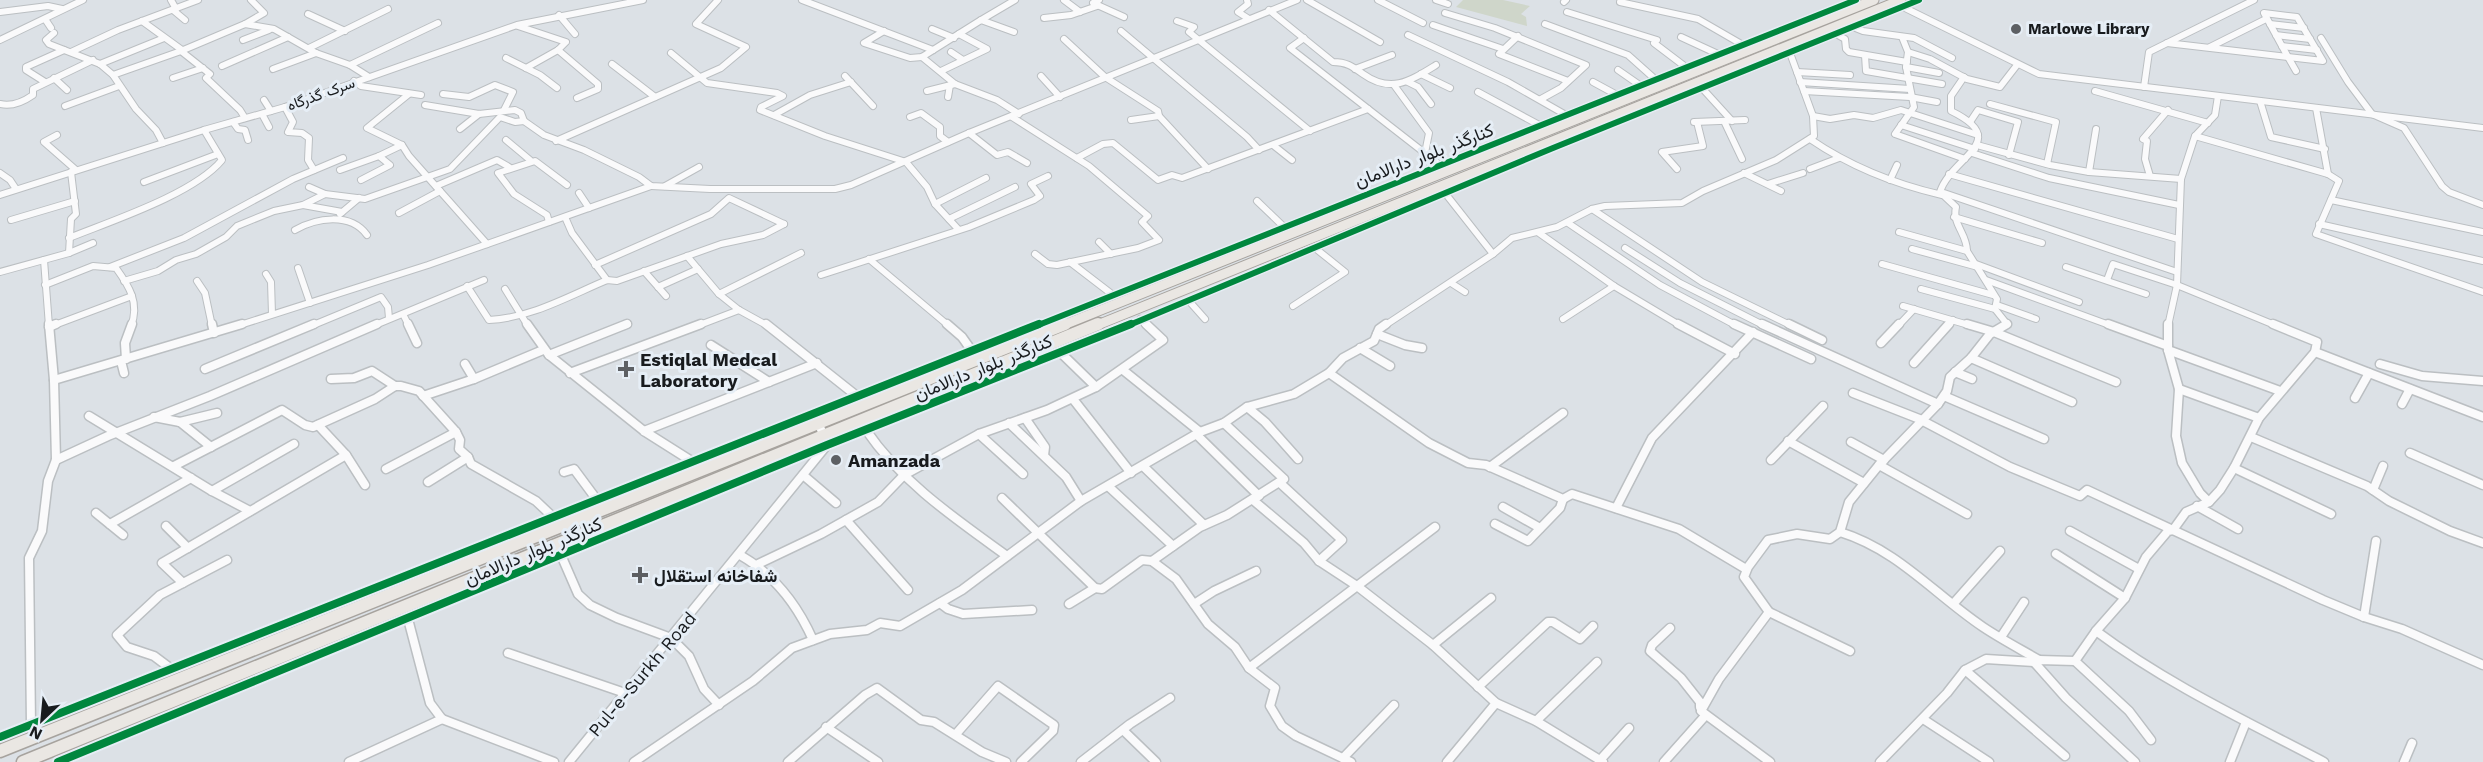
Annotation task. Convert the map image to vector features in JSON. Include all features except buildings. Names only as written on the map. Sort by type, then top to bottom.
[{"type":"main road","points":[[23,762],[821,430],[974,355],[1142,295],[1564,119],[1874,0]]},
{"type":"main road","points":[[0,751],[1581,133],[1902,3]]},
{"type":"main road","points":[[1564,119],[1581,133]]},
{"type":"street","points":[[0,40],[83,0]]},
{"type":"street","points":[[171,0],[175,9],[185,20]]},
{"type":"street","points":[[71,52],[198,0]]},
{"type":"street","points":[[113,75],[182,50],[245,24],[264,13],[251,0]]},
{"type":"street","name":"سرک گذرگاه","points":[[0,195],[204,130],[285,107],[516,25],[618,3],[644,0]]},
{"type":"street","points":[[556,141],[721,68],[746,47],[696,24],[718,0]]},
{"type":"street","points":[[802,0],[933,50]]},
{"type":"street","points":[[884,31],[863,43],[910,58],[921,57],[1015,0]]},
{"type":"street","points":[[1064,0],[1080,12]]},
{"type":"street","points":[[1247,0],[1248,4],[1238,12],[1249,19]]},
{"type":"street","points":[[54,380],[310,303],[651,186],[835,189],[851,185],[969,133],[1297,0]]},
{"type":"street","points":[[1307,0],[1380,42]]},
{"type":"street","points":[[1378,0],[1423,23]]},
{"type":"street","points":[[1436,0],[1448,4]]},
{"type":"street","name":"کنارگذر بلوار دارالامان","points":[[58,762],[561,555],[821,430],[858,397],[974,355],[1113,295],[1284,226],[1564,119],[1617,95],[1856,0]]},
{"type":"street","name":"کنارگذر بلوار دارالامان","points":[[0,737],[693,462],[821,430],[866,430],[1189,301],[1581,133],[1790,53],[1853,27],[1902,3],[1919,0]]},
{"type":"street","points":[[2144,87],[2149,52],[2255,0],[2296,71]]},
{"type":"street","points":[[1620,2],[1698,19],[1743,45]]},
{"type":"street","points":[[1044,18],[1059,18],[1080,12],[1098,3],[1124,17]]},
{"type":"street","points":[[1902,3],[2017,65],[2048,76],[2483,128]]},
{"type":"street","points":[[0,12],[9,13],[31,4],[55,6],[62,9]]},
{"type":"street","points":[[309,48],[388,9]]},
{"type":"street","points":[[1269,10],[1333,62],[1346,62],[1374,82],[1395,85],[1408,82],[1436,65]]},
{"type":"street","points":[[1567,12],[1657,40],[1654,43],[1687,68]]},
{"type":"street","points":[[1445,13],[1518,36],[1586,65],[1561,88],[1541,99]]},
{"type":"street","points":[[308,14],[345,31]]},
{"type":"street","points":[[559,15],[575,34]]},
{"type":"street","points":[[2167,43],[2209,48],[2323,61],[2297,17],[2267,19],[2209,48]]},
{"type":"street","points":[[45,19],[52,30],[46,42],[93,60],[113,75],[136,110],[156,130],[163,143]]},
{"type":"street","points":[[2267,19],[2304,28]]},
{"type":"street","points":[[981,20],[1014,32]]},
{"type":"street","points":[[142,21],[210,74],[206,78],[240,110],[245,118]]},
{"type":"street","points":[[1177,21],[1194,27],[1189,31],[1310,131]]},
{"type":"street","points":[[351,65],[438,23]]},
{"type":"street","points":[[245,24],[274,29],[316,52],[351,65],[369,77]]},
{"type":"street","points":[[1545,24],[1628,55],[1656,80]]},
{"type":"street","points":[[516,25],[566,42],[558,50],[526,68]]},
{"type":"street","points":[[1433,25],[1503,49]]},
{"type":"street","points":[[1853,27],[1918,39],[1952,58]]},
{"type":"street","points":[[243,40],[274,29]]},
{"type":"street","points":[[932,29],[957,36],[987,50],[941,71]]},
{"type":"street","points":[[1121,31],[1247,137],[1258,150]]},
{"type":"street","points":[[1836,34],[1845,39],[1847,51],[1939,73]]},
{"type":"street","points":[[1408,35],[1485,69],[1541,99],[1564,119]]},
{"type":"street","points":[[2276,35],[2310,39]]},
{"type":"street","points":[[1518,36],[1499,54],[1568,81]]},
{"type":"street","points":[[222,66],[288,37]]},
{"type":"street","points":[[1681,37],[1720,55]]},
{"type":"street","points":[[1902,37],[1908,52],[1910,97],[1914,107],[1895,134],[1965,159]]},
{"type":"street","points":[[100,64],[164,38]]},
{"type":"street","points":[[1304,38],[1290,48],[1440,165]]},
{"type":"street","points":[[2321,38],[2348,82],[2372,114],[2404,128],[2442,186],[2449,192],[2483,205]]},
{"type":"street","points":[[1064,39],[1105,77],[1158,111],[1159,116],[1208,169]]},
{"type":"street","points":[[2282,46],[2317,50]]},
{"type":"street","points":[[45,82],[26,70],[26,67],[64,50]]},
{"type":"street","points":[[558,50],[598,84],[598,89],[577,98]]},
{"type":"street","points":[[273,69],[316,52]]},
{"type":"street","points":[[951,52],[963,60]]},
{"type":"street","points":[[1908,52],[1917,53],[1937,64],[1949,67],[1964,77],[2000,87],[2017,65]]},
{"type":"street","points":[[634,762],[753,681],[792,648],[830,634],[867,630],[880,623],[900,626],[962,590],[1081,501],[1198,434],[1224,423],[1247,407],[1294,394],[1329,373],[1343,358],[1374,340],[1379,329],[1451,283],[1512,238],[1539,233],[1568,223],[1592,209],[1605,206],[1682,203],[1776,160],[1814,136],[1813,116],[1790,53]]},
{"type":"street","points":[[671,54],[707,83],[783,96],[759,109],[825,136],[906,162],[927,187],[935,204],[958,229]]},
{"type":"street","points":[[1355,69],[1392,55]]},
{"type":"street","points":[[1865,55],[1866,71],[1942,84]]},
{"type":"street","points":[[921,57],[941,71],[952,85]]},
{"type":"street","points":[[506,58],[557,88]]},
{"type":"street","points":[[0,104],[6,106],[28,100],[33,95],[33,89],[93,60]]},
{"type":"street","points":[[612,64],[655,97]]},
{"type":"street","points":[[173,78],[202,68]]},
{"type":"street","points":[[1618,70],[1641,86]]},
{"type":"street","points":[[1797,72],[1850,75]]},
{"type":"street","points":[[1420,74],[1450,88]]},
{"type":"street","points":[[845,76],[873,106]]},
{"type":"street","points":[[1041,76],[1060,97]]},
{"type":"street","points":[[1850,651],[1769,612],[1744,577],[1746,568],[1757,558],[1768,540],[1797,534],[1830,539],[1840,532],[1849,502],[1864,483],[1938,404],[1944,396],[1950,377],[1994,332],[2007,324],[1996,307],[1997,299],[1967,251],[1967,242],[1954,217],[1956,207],[1941,194],[1940,186],[1975,149],[1978,135],[1976,126],[1951,111],[1953,87],[1964,77]]},
{"type":"street","points":[[54,78],[67,90]]},
{"type":"street","points":[[354,81],[361,86],[421,95]]},
{"type":"street","points":[[774,115],[810,95],[851,82]]},
{"type":"street","points":[[1408,82],[1418,87],[1431,104]]},
{"type":"street","points":[[1593,82],[1617,95]]},
{"type":"street","points":[[1800,82],[1910,89]]},
{"type":"street","points":[[2102,82],[2093,93],[2168,110],[2208,123]]},
{"type":"street","points":[[948,97],[952,85]]},
{"type":"street","points":[[927,91],[952,85],[997,100],[1077,158],[1148,216],[1142,222],[1159,240],[1138,248],[1053,265],[1035,254]]},
{"type":"street","points":[[1395,85],[1429,133],[1425,153]]},
{"type":"street","points":[[65,106],[119,86]]},
{"type":"street","points":[[443,94],[469,97],[495,86],[513,93],[504,110]]},
{"type":"street","points":[[1702,88],[1727,112],[1742,159]]},
{"type":"street","points":[[1804,91],[1910,97],[1937,102]]},
{"type":"street","points":[[1478,92],[1541,126]]},
{"type":"street","points":[[409,94],[367,128],[402,145],[487,244]]},
{"type":"street","points":[[2209,502],[2200,493],[2182,463],[2176,436],[2179,389],[2168,348],[2168,318],[2177,285],[2181,179],[2195,136],[2215,115],[2218,96]]},
{"type":"street","points":[[264,100],[271,111]]},
{"type":"street","points":[[2260,101],[2271,137],[2325,149]]},
{"type":"street","points":[[1990,104],[2056,122],[2047,164]]},
{"type":"street","points":[[425,105],[479,114],[515,110],[521,113],[524,121],[556,141],[584,150],[639,177],[651,186]]},
{"type":"street","points":[[285,107],[293,122],[288,132],[302,133],[309,138],[308,160],[314,170]]},
{"type":"street","points":[[2316,108],[2328,174]]},
{"type":"street","points":[[1077,158],[1107,142],[1113,143],[1159,181],[1172,175],[1182,178],[1368,109]]},
{"type":"street","points":[[1813,116],[1830,119],[1854,115],[1873,118],[1901,110],[1978,135]]},
{"type":"street","points":[[1970,122],[1978,110],[2018,122],[2009,155]]},
{"type":"street","points":[[2150,176],[2145,159],[2147,141],[2143,139],[2168,110]]},
{"type":"street","points":[[910,117],[920,112],[939,127],[940,136],[948,142]]},
{"type":"street","points":[[262,114],[269,127]]},
{"type":"street","points":[[460,129],[479,114]]},
{"type":"street","points":[[1131,120],[1159,116]]},
{"type":"street","points":[[309,186],[326,194],[366,199],[393,192],[458,164],[500,117],[515,122],[524,121]]},
{"type":"street","points":[[1677,169],[1662,152],[1703,146],[1695,122],[1745,120]]},
{"type":"street","points":[[233,122],[238,129],[244,130],[248,140]]},
{"type":"street","points":[[1901,125],[1975,149],[2049,178],[2180,205]]},
{"type":"street","points":[[2089,172],[2096,129]]},
{"type":"street","points":[[69,237],[138,211],[212,172],[222,160],[204,130]]},
{"type":"street","points":[[969,133],[997,155],[1008,152],[1027,164]]},
{"type":"street","points":[[57,135],[44,142],[73,171],[76,214],[71,219],[69,253]]},
{"type":"street","points":[[2195,136],[2328,174],[2338,181],[2316,234],[2483,292]]},
{"type":"street","points":[[1810,139],[1866,172],[1916,190],[1941,194],[2177,272]]},
{"type":"street","points":[[506,140],[530,160],[538,162],[567,185]]},
{"type":"street","points":[[340,170],[402,145]]},
{"type":"street","points":[[1273,145],[1292,160]]},
{"type":"street","points":[[1975,149],[2089,172],[2181,179]]},
{"type":"street","points":[[144,182],[218,154]]},
{"type":"street","points":[[361,180],[390,165],[379,156]]},
{"type":"street","points":[[110,267],[184,238],[314,170],[343,158]]},
{"type":"street","points":[[1768,184],[1839,158]]},
{"type":"street","points":[[399,213],[439,188],[497,160],[509,167]]},
{"type":"street","points":[[530,160],[509,167],[498,174],[514,194],[547,215],[549,222]]},
{"type":"street","points":[[1890,180],[1898,165]]},
{"type":"street","points":[[664,187],[699,167]]},
{"type":"street","points":[[0,173],[10,180],[16,189]]},
{"type":"street","points":[[1744,173],[1780,191]]},
{"type":"street","points":[[1949,174],[2178,239]]},
{"type":"street","points":[[821,275],[958,229],[1039,197],[1031,184],[1048,176]]},
{"type":"street","points":[[935,204],[986,178]]},
{"type":"street","points":[[949,219],[1016,187]]},
{"type":"street","points":[[579,193],[589,208]]},
{"type":"street","points":[[1445,193],[1493,254]]},
{"type":"street","points":[[124,281],[158,271],[176,260],[197,254],[226,237],[237,226],[280,209],[303,205],[326,194]]},
{"type":"street","points":[[333,219],[359,198]]},
{"type":"street","points":[[467,286],[489,320],[520,315],[607,280],[616,281],[721,244],[763,235],[784,224],[729,198],[711,214],[596,266]]},
{"type":"street","points":[[2331,200],[2483,232]]},
{"type":"street","points":[[11,220],[75,201]]},
{"type":"street","points":[[1257,201],[1284,226]]},
{"type":"street","points":[[303,205],[342,212]]},
{"type":"street","points":[[1592,209],[1702,282],[1822,340]]},
{"type":"street","points":[[565,217],[572,233],[607,280]]},
{"type":"street","points":[[1954,217],[2042,243]]},
{"type":"street","points":[[295,230],[314,221],[333,219],[360,226],[367,235]]},
{"type":"street","points":[[1568,223],[1660,285],[1718,317],[1811,359]]},
{"type":"street","points":[[2319,224],[2483,261]]},
{"type":"street","points":[[1899,232],[1967,251]]},
{"type":"street","points":[[1539,233],[1614,286],[1662,316],[1735,354]]},
{"type":"street","points":[[1099,242],[1111,254]]},
{"type":"street","points":[[0,272],[69,253],[93,243]]},
{"type":"street","points":[[1293,306],[1346,272],[1315,248]]},
{"type":"street","points":[[1625,248],[1680,283],[1720,304],[1828,356],[1938,404]]},
{"type":"street","points":[[1912,249],[1977,265],[2079,302]]},
{"type":"street","points":[[718,294],[801,253]]},
{"type":"street","points":[[687,256],[718,294],[739,310],[767,325],[793,348],[817,363],[858,397]]},
{"type":"street","points":[[869,259],[962,337],[974,355]]},
{"type":"street","points":[[32,725],[29,558],[42,531],[48,482],[56,460],[54,380],[44,260]]},
{"type":"street","points":[[1070,262],[1113,295]]},
{"type":"street","points":[[1882,264],[1993,295]]},
{"type":"street","points":[[2075,661],[2096,631],[2125,598],[2146,557],[2168,531],[2173,530],[2186,512],[2209,502],[2234,468],[2259,417],[2280,391],[2307,364],[2315,352],[2317,342],[2177,285],[2113,264],[2107,280]]},
{"type":"street","points":[[45,285],[93,266],[116,268],[132,296],[135,310],[123,344],[124,372]]},
{"type":"street","points":[[2066,267],[2146,294]]},
{"type":"street","points":[[298,268],[310,303]]},
{"type":"street","points":[[658,287],[698,269]]},
{"type":"street","points":[[645,271],[666,296]]},
{"type":"street","points":[[266,274],[271,282],[272,314]]},
{"type":"street","points":[[56,460],[153,417],[210,396],[484,279]]},
{"type":"street","points":[[1986,280],[2280,391]]},
{"type":"street","points":[[197,281],[205,293],[214,333]]},
{"type":"street","points":[[1451,283],[1465,292]]},
{"type":"street","points":[[1563,319],[1614,286]]},
{"type":"street","points":[[1921,288],[2036,319]]},
{"type":"street","points":[[505,290],[546,352],[644,431],[693,462]]},
{"type":"street","points":[[49,327],[132,296]]},
{"type":"street","points":[[206,369],[381,297],[388,307],[389,318]]},
{"type":"street","points":[[1189,301],[1205,318]]},
{"type":"street","points":[[1903,306],[1994,332],[2116,382]]},
{"type":"street","points":[[1881,343],[1914,309]]},
{"type":"street","points":[[570,373],[739,310]]},
{"type":"street","points":[[403,314],[417,343]]},
{"type":"street","points":[[758,564],[821,534],[878,501],[904,475],[979,434],[1073,399],[1123,370],[1163,340],[1140,320]]},
{"type":"street","points":[[1914,363],[1953,320]]},
{"type":"street","points":[[423,396],[627,324]]},
{"type":"street","points":[[1616,508],[1652,438],[1735,354],[1753,332]]},
{"type":"street","points":[[1377,334],[1406,345],[1422,348]]},
{"type":"street","points":[[711,345],[769,382]]},
{"type":"street","points":[[1360,348],[1390,366]]},
{"type":"street","points":[[1061,352],[1096,387]]},
{"type":"street","points":[[2315,352],[2483,417]]},
{"type":"street","points":[[1971,358],[2072,402]]},
{"type":"street","points":[[644,431],[817,363]]},
{"type":"street","points":[[465,364],[474,379]]},
{"type":"street","points":[[2380,364],[2422,376],[2483,381]]},
{"type":"street","points":[[1123,370],[1198,434],[1256,498],[1304,543],[1319,561],[1357,586],[1433,645],[1496,703],[1536,721],[1602,761],[1629,728]]},
{"type":"street","points":[[330,379],[354,378],[372,371],[395,386],[411,388],[423,396],[456,432],[460,440],[459,449],[468,457],[471,464],[536,501],[554,518]]},
{"type":"street","points":[[1955,372],[1972,379]]},
{"type":"street","points":[[1329,373],[1429,443],[1468,463],[1490,467],[1563,499]]},
{"type":"street","points":[[2355,398],[2368,373]]},
{"type":"street","points":[[174,466],[282,410],[305,425],[318,425],[375,399],[395,386]]},
{"type":"street","points":[[2179,389],[2259,417]]},
{"type":"street","points":[[2402,404],[2410,389]]},
{"type":"street","points":[[1853,393],[1922,420],[2018,471],[2080,496],[2087,490],[2242,564],[2364,617],[2402,629],[2483,665]]},
{"type":"street","points":[[1944,396],[2044,439]]},
{"type":"street","points":[[1073,399],[1131,473]]},
{"type":"street","points":[[1771,460],[1823,406]]},
{"type":"street","points":[[1247,407],[1265,422],[1298,459]]},
{"type":"street","points":[[153,417],[180,422],[217,413]]},
{"type":"street","points":[[1490,467],[1563,413]]},
{"type":"street","points":[[89,416],[212,491],[250,511]]},
{"type":"street","points":[[1025,418],[1045,447],[1044,455]]},
{"type":"street","points":[[180,422],[211,447]]},
{"type":"street","points":[[1009,423],[1066,477],[1081,501]]},
{"type":"street","points":[[1152,561],[1204,525],[1256,498],[1284,479],[1224,423]]},
{"type":"street","points":[[318,425],[346,455],[365,485]]},
{"type":"street","name":"Pul-e-Surkh Road","points":[[569,762],[803,475],[821,430]]},
{"type":"street","points":[[866,430],[904,475],[967,528],[1006,556]]},
{"type":"street","points":[[386,469],[456,432]]},
{"type":"street","points":[[979,434],[1023,474]]},
{"type":"street","points":[[2251,436],[2373,490],[2389,501],[2483,543]]},
{"type":"street","points":[[1788,441],[1864,483]]},
{"type":"street","points":[[1851,442],[1967,514]]},
{"type":"street","points":[[212,491],[294,444]]},
{"type":"street","points":[[2410,453],[2483,485]]},
{"type":"street","points":[[183,583],[162,563],[346,455]]},
{"type":"street","points":[[428,482],[468,457]]},
{"type":"street","points":[[1143,466],[1204,525]]},
{"type":"street","points":[[2373,490],[2383,466]]},
{"type":"street","points":[[2234,468],[2331,514]]},
{"type":"street","points":[[564,472],[574,469],[597,500]]},
{"type":"street","points":[[803,475],[836,503]]},
{"type":"street","points":[[110,524],[191,478]]},
{"type":"street","points":[[1280,483],[1342,540],[1319,561]]},
{"type":"street","points":[[1108,486],[1173,546]]},
{"type":"street","points":[[1495,524],[1527,541],[1560,508],[1563,499],[1572,494],[1679,529],[1746,568]]},
{"type":"street","points":[[1002,498],[1095,588],[1102,589],[1142,560],[1152,561],[1176,579],[1208,624],[1235,647],[1249,668],[1275,688],[1270,706],[1282,726],[1296,736],[1347,760],[1394,705]]},
{"type":"street","points":[[2197,506],[2238,529]]},
{"type":"street","points":[[1503,507],[1540,528]]},
{"type":"street","points":[[96,513],[123,535]]},
{"type":"street","points":[[846,519],[908,590]]},
{"type":"street","points":[[166,526],[188,548]]},
{"type":"street","points":[[1249,668],[1435,527]]},
{"type":"street","points":[[2070,531],[2139,569]]},
{"type":"street","points":[[1840,532],[1863,539],[1908,566],[1918,577],[1983,627],[2036,661],[2066,698],[2135,762]]},
{"type":"street","points":[[2364,617],[2376,542]]},
{"type":"street","points":[[1954,603],[2000,551]]},
{"type":"street","points":[[2056,554],[2125,598]]},
{"type":"street","points":[[561,555],[578,594],[590,605],[617,618],[671,638],[689,656],[704,688],[719,705]]},
{"type":"street","points":[[740,555],[758,564],[803,616],[813,640]]},
{"type":"street","points":[[170,668],[155,656],[126,648],[119,643],[117,635],[160,596],[227,560]]},
{"type":"street","points":[[1194,604],[1214,591],[1256,572]]},
{"type":"street","points":[[1069,604],[1095,588]]},
{"type":"street","points":[[1433,645],[1491,598]]},
{"type":"street","points":[[2001,637],[2024,602]]},
{"type":"street","points":[[940,603],[948,610],[973,616],[985,612],[1007,610],[1019,613],[1032,610]]},
{"type":"street","points":[[1664,762],[1703,711],[1769,612]]},
{"type":"street","points":[[408,619],[430,703],[442,719],[554,762]]},
{"type":"street","points":[[1478,687],[1548,622],[1553,622],[1580,639],[1593,626]]},
{"type":"street","points":[[1670,628],[1652,645],[1650,651],[1682,678],[1700,702],[1703,711],[1770,762]]},
{"type":"street","points":[[2096,631],[2136,661],[2324,762]]},
{"type":"street","points":[[508,653],[625,693]]},
{"type":"street","points":[[1880,762],[1923,719],[1965,670],[1986,659],[2075,661],[2129,711],[2151,740]]},
{"type":"street","points":[[1536,721],[1596,662]]},
{"type":"street","points":[[1965,670],[2065,756]]},
{"type":"street","points":[[956,734],[998,686],[1054,725],[1053,731],[1021,762]]},
{"type":"street","points":[[788,762],[826,727],[877,688],[921,720],[934,722],[982,752],[1006,762]]},
{"type":"street","points":[[1081,762],[1170,698]]},
{"type":"street","points":[[1447,762],[1496,703]]},
{"type":"street","points":[[349,762],[442,719]]},
{"type":"street","points":[[1923,719],[1989,762]]},
{"type":"street","points":[[2230,762],[2246,722]]},
{"type":"street","points":[[826,727],[878,762]]},
{"type":"street","points":[[1124,731],[1156,762]]},
{"type":"street","points":[[2404,762],[2412,743]]},
{"type":"shaded area","points":[[1463,0],[1503,0],[1530,6],[1521,14],[1526,17],[1527,26],[1456,7]]},
{"type":"cycle path","points":[[0,737],[1856,0]]},
{"type":"cycle path","points":[[58,762],[827,445],[1189,301],[1553,148],[1919,0]]},
{"type":"place","name":"Marlowe Library","points":[[2016,29]]},
{"type":"place","name":"Estiqlal Medcal Laboratory","points":[[626,369]]},
{"type":"place","name":"Amanzada","points":[[836,460]]},
{"type":"place","name":"شفاخانه استقلال","points":[[640,575]]}]
